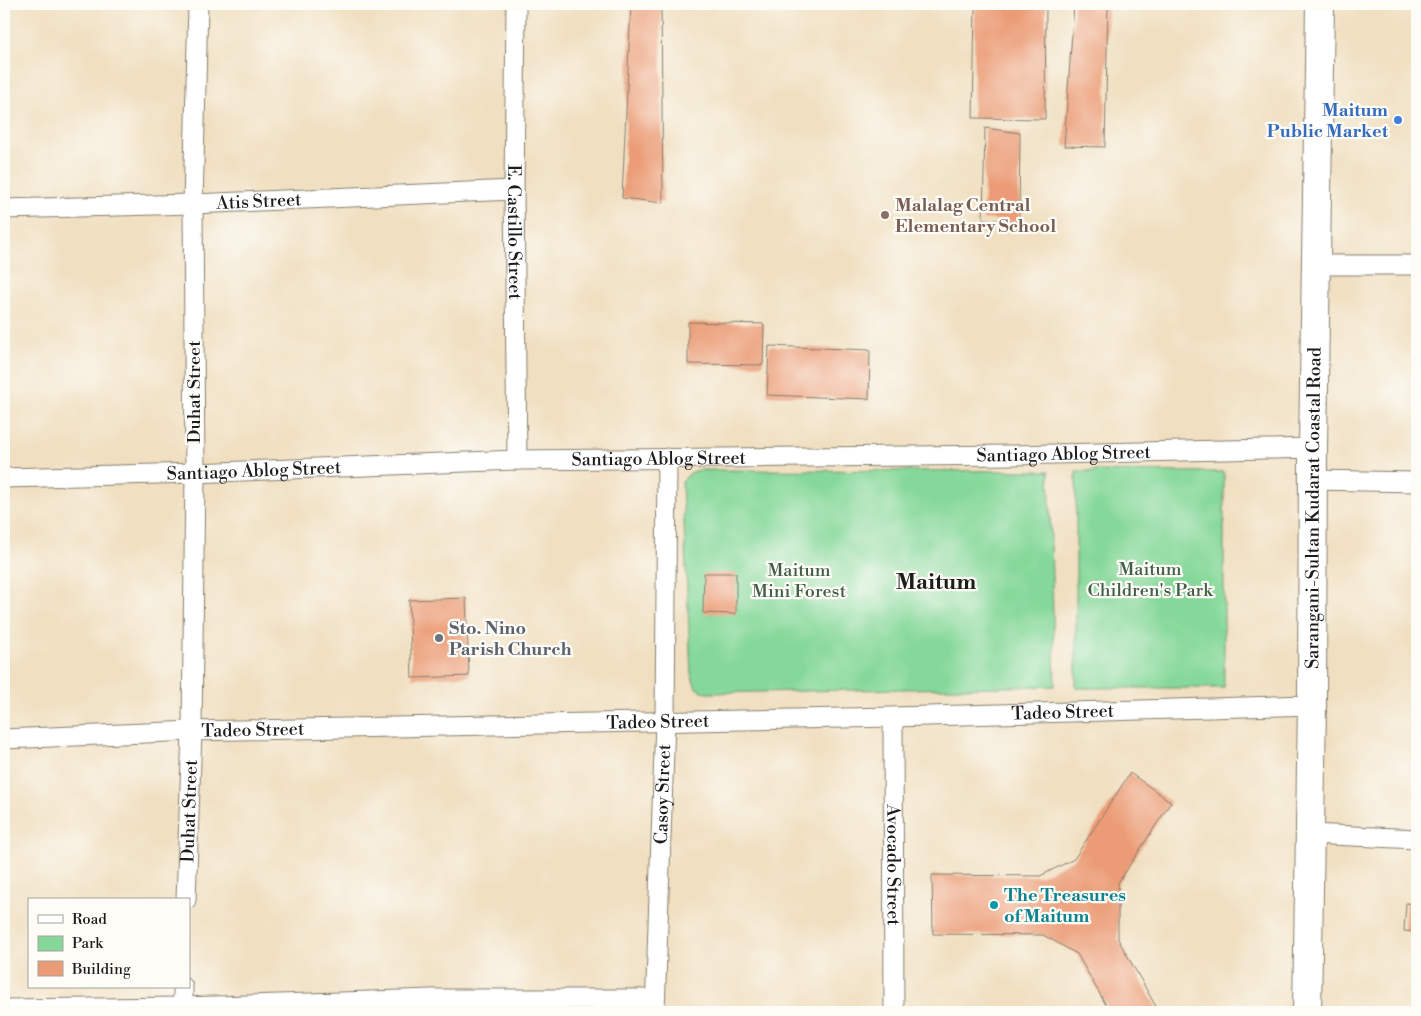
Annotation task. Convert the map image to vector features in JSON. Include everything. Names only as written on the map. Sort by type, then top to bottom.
[{"type":"main road","name":"Sarangani-Sultan Kudarat Coastal Road","points":[[1307,1012],[1320,4]]},
{"type":"street","name":"Duhat Street","points":[[186,898],[192,731],[195,473],[193,204],[198,4]]},
{"type":"street","name":"E. Castillo Street","points":[[516,4],[514,190],[518,460]]},
{"type":"street","name":"Atis Street","points":[[4,209],[193,204],[514,190]]},
{"type":"street","points":[[1317,264],[1417,265]]},
{"type":"street","name":"Santiago Ablog Street","points":[[4,478],[195,473],[518,460],[1013,455],[1313,448]]},
{"type":"street","name":"Casoy Street","points":[[655,1006],[666,721],[668,458]]},
{"type":"street","points":[[1314,480],[1417,482]]},
{"type":"street","name":"Tadeo Street","points":[[4,739],[192,731],[893,717],[1312,705]]},
{"type":"street","name":"Avocado Street","points":[[893,717],[894,1012]]},
{"type":"street","points":[[1310,834],[1417,839]]},
{"type":"street","points":[[183,1010],[184,988]]},
{"type":"street","points":[[4,1009],[183,1010],[432,999],[655,1006]]},
{"type":"green space","name":"Maitum Mini Forest","points":[[699,470],[1049,471],[1055,686],[707,693],[696,688],[691,674],[682,482],[690,473]]},
{"type":"green space","name":"Maitum Children's Park","points":[[1076,471],[1224,472],[1224,688],[1076,688]]},
{"type":"building","points":[[631,4],[661,4],[663,203],[622,198]]},
{"type":"building","points":[[975,4],[1046,4],[1045,119],[973,118]]},
{"type":"building","points":[[1074,4],[1108,4],[1105,147],[1064,146]]},
{"type":"building","points":[[985,128],[1020,133],[1019,222],[983,219]]},
{"type":"building","points":[[688,322],[764,324],[763,365],[688,364]]},
{"type":"building","points":[[769,346],[870,350],[869,399],[767,395]]},
{"type":"building","points":[[704,573],[736,573],[736,614],[703,613]]},
{"type":"building","name":"Sto. Nino Parish Church","points":[[466,598],[469,676],[412,678],[409,600]]},
{"type":"building","points":[[1130,773],[1171,802],[1118,883],[1118,939],[1159,1012],[1110,1012],[1077,954],[1043,935],[933,934],[932,875],[1040,876],[1074,859]]},
{"type":"building","points":[[1406,903],[1417,904],[1417,932],[1404,931]]},
{"type":"place","name":"Maitum Public Market","points":[[1398,120]]},
{"type":"place","name":"Malalag Central Elementary School","points":[[885,215]]},
{"type":"place","name":"Sto. Nino Parish Church","points":[[439,638]]},
{"type":"place","name":"The Treasures of Maitum","points":[[994,905]]},
{"type":"district","name":"Maitum","points":[[936,581]]}]
